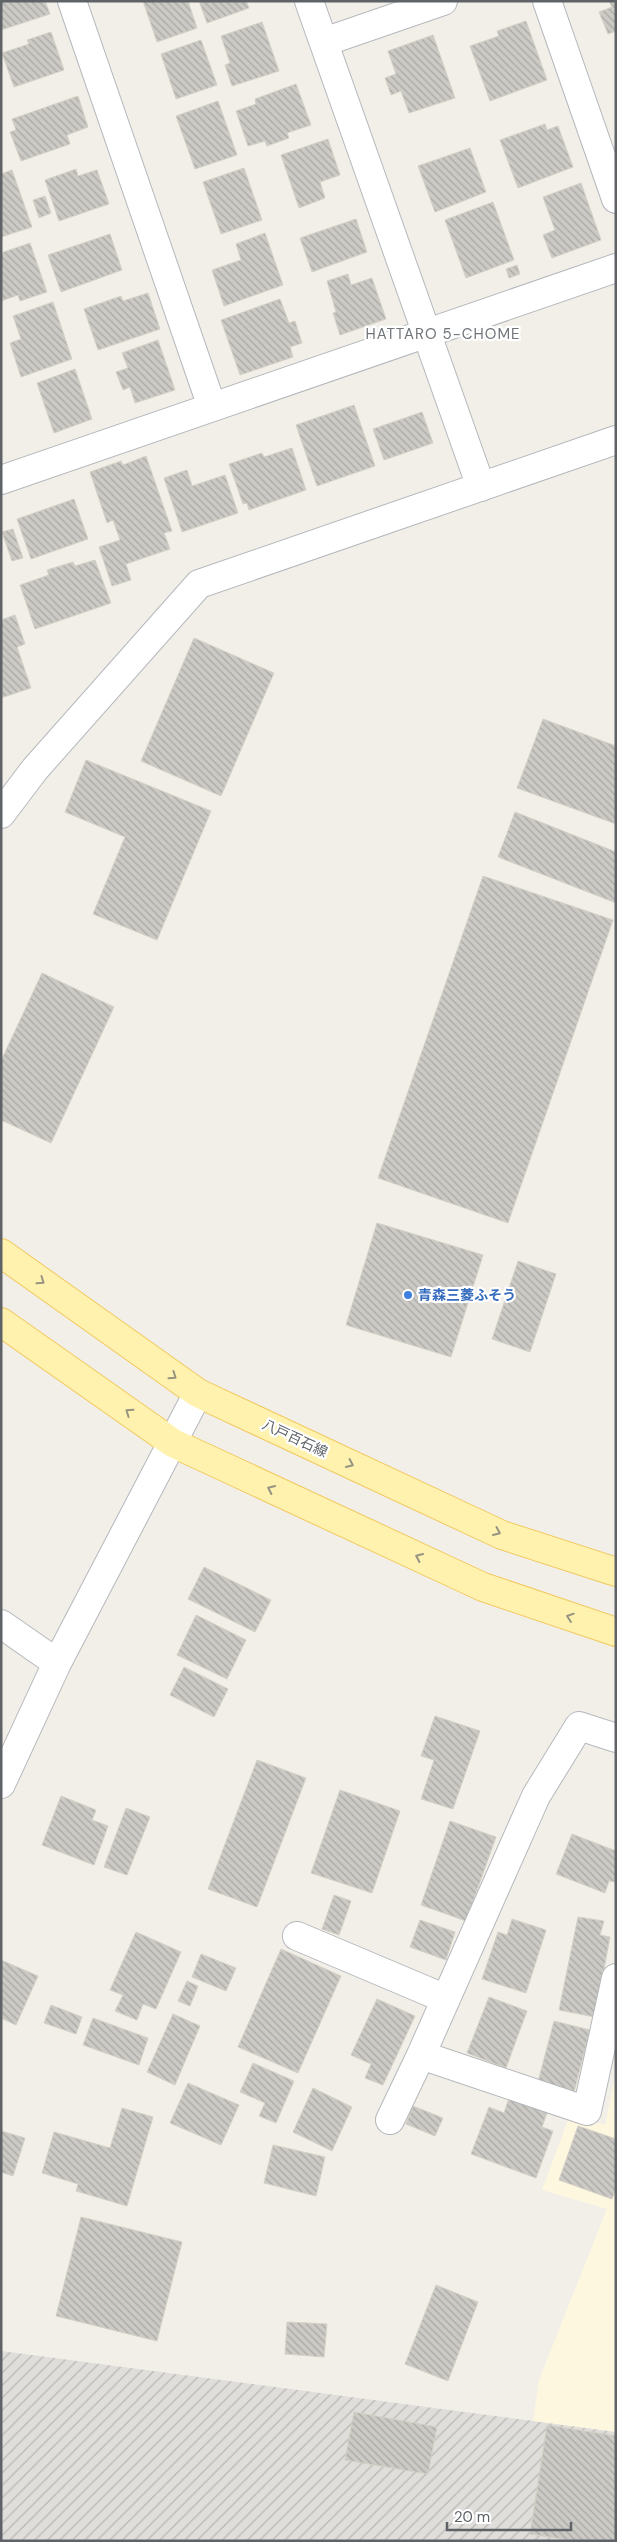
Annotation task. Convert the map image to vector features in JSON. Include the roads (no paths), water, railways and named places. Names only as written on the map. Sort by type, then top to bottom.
[{"type":"main road","name":"八戸百石線","points":[[1,1253],[198,1393],[502,1535],[616,1572]]},
{"type":"main road","points":[[1,1322],[172,1443],[483,1587],[616,1632]]},
{"type":"street","points":[[72,1],[212,407]]},
{"type":"street","points":[[309,1],[481,486]]},
{"type":"street","points":[[324,42],[443,1]]},
{"type":"street","points":[[547,1],[616,199]]},
{"type":"street","points":[[2,476],[212,407],[616,268]]},
{"type":"street","points":[[1,814],[35,769],[200,584],[616,440]]},
{"type":"street","points":[[1,1784],[57,1663],[198,1393]]},
{"type":"street","points":[[1,1624],[57,1663]]},
{"type":"street","points":[[390,2120],[421,2055],[536,1796],[579,1726],[616,1738]]},
{"type":"street","points":[[297,1936],[446,1999]]},
{"type":"street","points":[[421,2055],[587,2111],[616,1978]]},
{"type":"place","name":"青森三菱ふそう","points":[[408,1295]]},
{"type":"district","name":"HATTARO 5-CHOME","points":[[443,334]]}]
